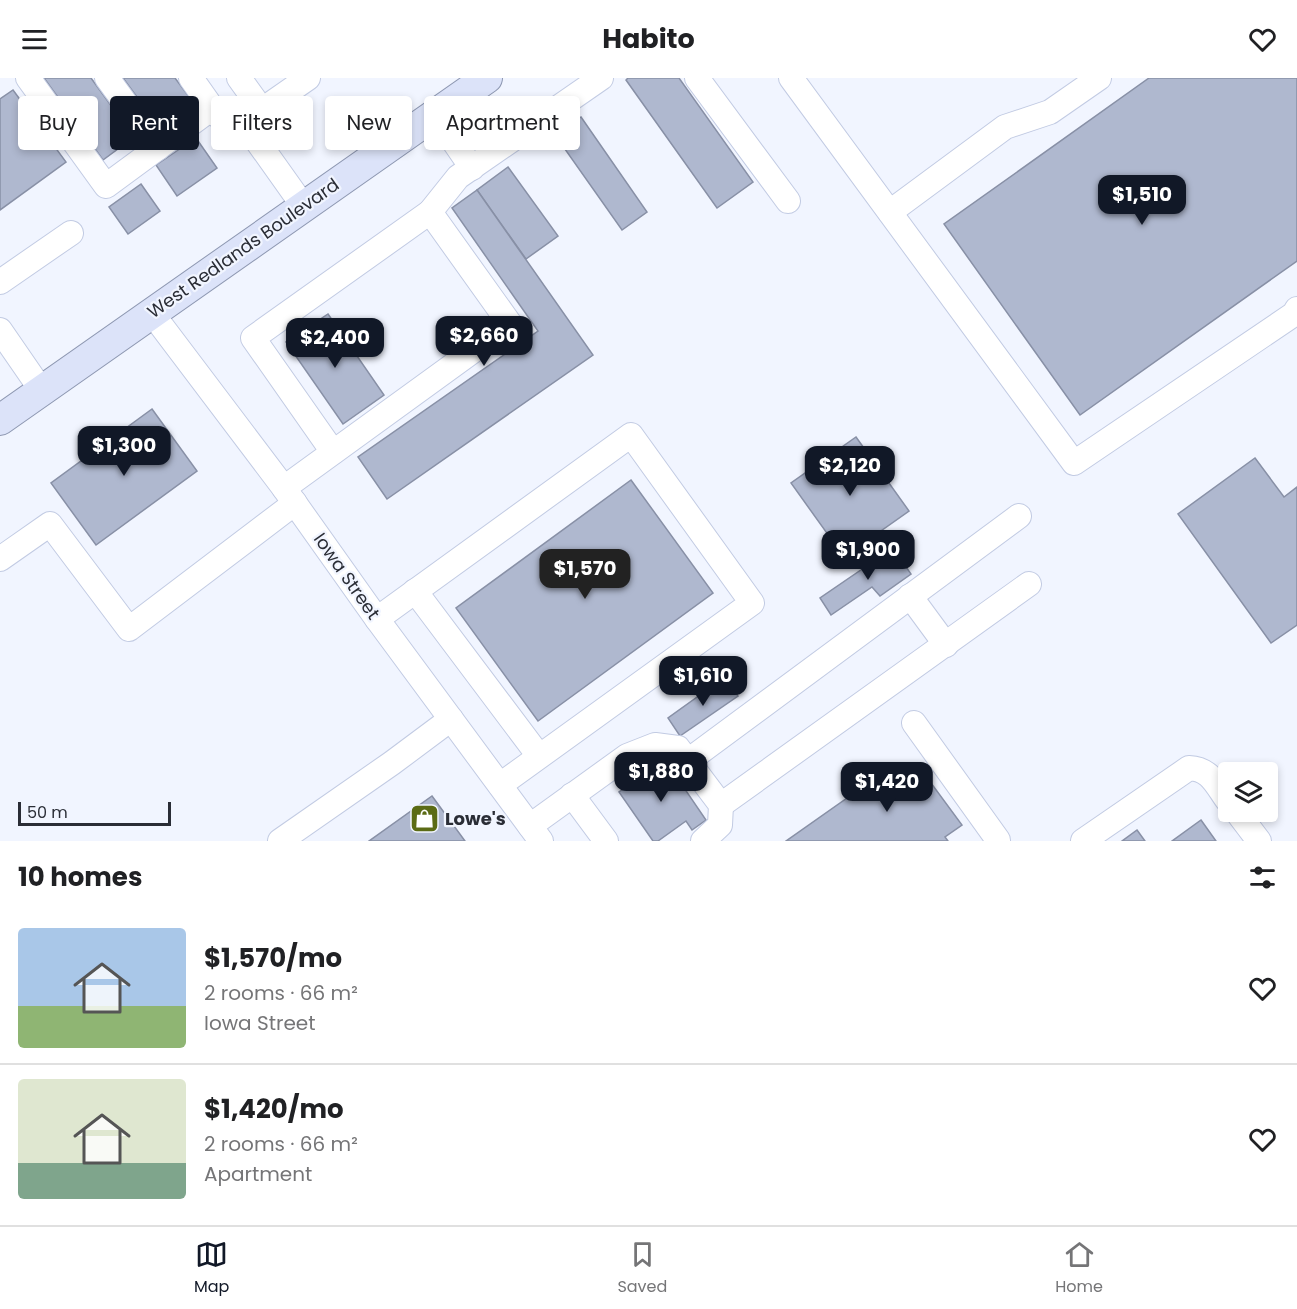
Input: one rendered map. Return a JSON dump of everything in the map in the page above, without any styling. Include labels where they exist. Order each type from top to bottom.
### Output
[{"type":"main road","name":"West Redlands Boulevard","points":[[461,96],[487,78]]},
{"type":"main road","name":"West Redlands Boulevard","points":[[0,420],[424,122]]},
{"type":"street","points":[[28,78],[106,186],[155,150]]},
{"type":"street","points":[[107,78],[120,96]]},
{"type":"street","points":[[191,78],[211,107]]},
{"type":"street","points":[[239,78],[246,96]]},
{"type":"street","points":[[283,96],[308,78]]},
{"type":"street","points":[[333,452],[253,338],[430,212],[458,177],[601,78]]},
{"type":"street","points":[[697,78],[788,201]]},
{"type":"street","points":[[791,78],[1074,463],[1294,314],[1297,309]]},
{"type":"street","points":[[890,212],[1005,127],[1050,112],[1099,78]]},
{"type":"street","points":[[272,150],[304,207]]},
{"type":"street","points":[[460,150],[472,168]]},
{"type":"street","points":[[0,559],[50,524],[129,629],[289,496],[333,452],[510,324],[430,212]]},
{"type":"street","points":[[0,282],[71,233]]},
{"type":"street","name":"Iowa Street","points":[[151,312],[289,496],[535,834]]},
{"type":"street","points":[[0,330],[42,391]]},
{"type":"street","points":[[377,619],[631,435],[752,603],[500,785]]},
{"type":"street","points":[[688,761],[1019,516]]},
{"type":"street","points":[[721,805],[1029,584]]},
{"type":"street","points":[[415,591],[539,756]]},
{"type":"street","points":[[910,596],[946,645]]},
{"type":"street","points":[[280,841],[451,719]]},
{"type":"street","points":[[914,723],[997,841]]},
{"type":"street","points":[[535,834],[572,795],[627,756],[655,746],[678,748],[721,805],[720,825],[703,841]]},
{"type":"street","points":[[1083,841],[1189,768],[1201,769],[1209,774],[1218,787]]},
{"type":"street","points":[[572,795],[606,841]]},
{"type":"street","points":[[1245,822],[1259,841]]},
{"type":"building","points":[[44,78],[91,78],[110,104],[110,150],[116,150],[103,160],[96,150],[98,150],[98,96],[57,96]]},
{"type":"building","points":[[123,78],[175,78],[188,96],[136,96]]},
{"type":"building","points":[[628,78],[679,78],[753,182],[717,208],[626,80]]},
{"type":"building","points":[[1149,78],[1297,78],[1297,261],[1080,415],[944,224]]},
{"type":"building","points":[[13,90],[18,97],[18,150],[57,150],[66,162],[0,210],[0,99]]},
{"type":"building","points":[[580,118],[647,212],[622,230],[566,150],[580,150]]},
{"type":"building","points":[[199,142],[217,168],[177,196],[156,165],[178,150],[199,150]]},
{"type":"building","points":[[508,167],[558,236],[526,259],[477,190]]},
{"type":"building","points":[[141,184],[160,211],[128,234],[109,207]]},
{"type":"building","points":[[477,190],[593,355],[387,499],[358,457],[538,331],[452,208]]},
{"type":"building","points":[[328,314],[384,395],[343,424],[286,342]]},
{"type":"building","points":[[152,409],[197,471],[96,545],[51,483]]},
{"type":"building","points":[[856,437],[909,511],[844,557],[791,483]]},
{"type":"building","points":[[1255,458],[1284,497],[1297,487],[1297,625],[1271,643],[1178,514]]},
{"type":"building","points":[[631,480],[713,593],[538,721],[456,608]]},
{"type":"building","points":[[893,548],[911,574],[880,596],[872,587],[831,615],[820,598]]},
{"type":"building","points":[[725,677],[738,696],[680,736],[668,718]]},
{"type":"building","points":[[665,760],[706,820],[692,830],[686,821],[658,841],[653,841],[619,792]]},
{"type":"building","points":[[894,765],[904,779],[920,768],[962,825],[945,837],[948,841],[786,841]]},
{"type":"building","name":"Lowe's","points":[[432,796],[465,841],[369,841]]},
{"type":"building","points":[[1201,820],[1216,841],[1172,841]]},
{"type":"building","points":[[1137,830],[1145,841],[1122,841]]},
{"type":"place","name":"Lowe's","points":[[424,818]]}]
